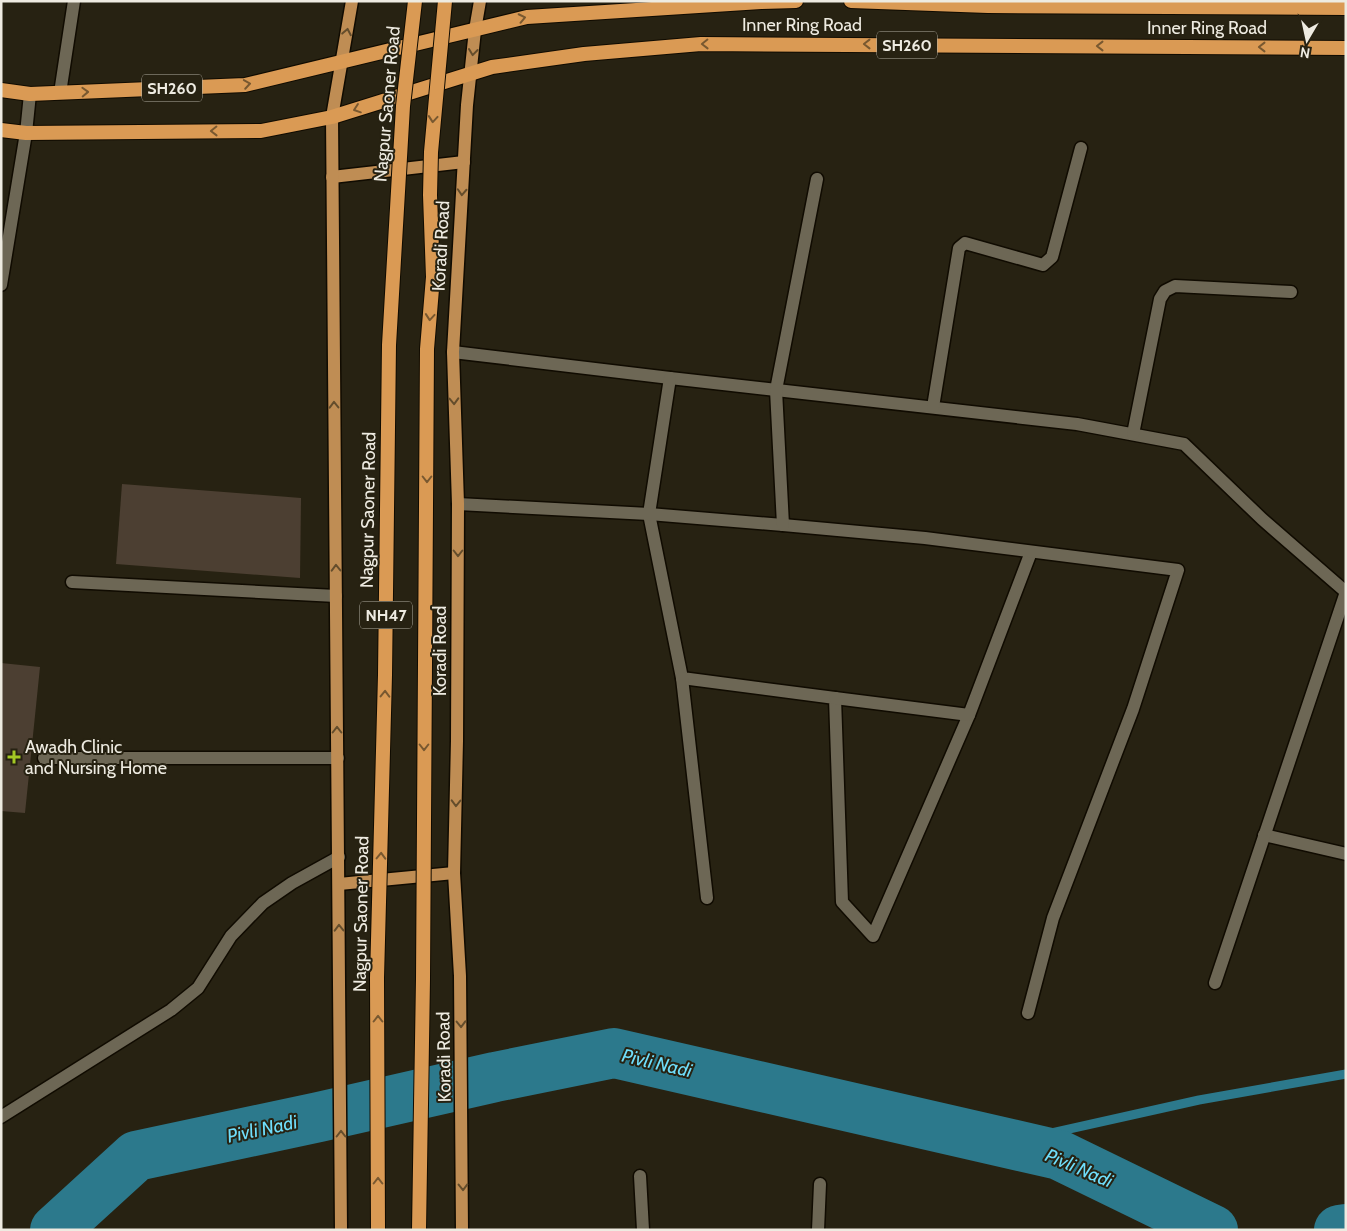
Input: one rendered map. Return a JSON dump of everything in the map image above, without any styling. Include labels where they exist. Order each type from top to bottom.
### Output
[{"type":"highway","name":"Nagpur Saoner Road","points":[[378,1230],[378,978],[385,675],[389,345],[403,106],[415,1]]},
{"type":"highway","name":"NH47","points":[[419,1230],[423,978],[427,349],[433,278],[430,194],[431,152],[445,1]]},
{"type":"highway","name":"Inner Ring Road","points":[[475,30],[527,16],[676,4],[796,1]]},
{"type":"highway","name":"Inner Ring Road","points":[[851,1],[988,6],[1346,8]]},
{"type":"highway","name":"SH260","points":[[1,90],[30,94],[245,85],[475,30]]},
{"type":"highway","name":"Inner Ring Road","points":[[470,74],[492,67],[584,54],[701,44],[1346,48]]},
{"type":"highway","name":"SH260","points":[[1,130],[26,133],[261,130],[332,117],[470,74]]},
{"type":"main road","points":[[341,1224],[332,117],[352,1]]},
{"type":"main road","points":[[475,30],[480,1]]},
{"type":"main road","name":"Koradi Road","points":[[463,1224],[460,976],[454,873],[458,741],[458,504],[453,352],[470,74],[475,30]]},
{"type":"main road","points":[[332,177],[464,162]]},
{"type":"main road","points":[[339,884],[454,873]]},
{"type":"street","points":[[60,93],[74,1]]},
{"type":"street","points":[[1,285],[26,133],[30,94]]},
{"type":"street","points":[[933,408],[959,248],[965,243],[1043,266],[1052,257],[1081,148]]},
{"type":"street","points":[[783,525],[776,390],[817,179]]},
{"type":"street","points":[[1133,434],[1160,299],[1165,291],[1175,286],[1291,292]]},
{"type":"street","points":[[453,352],[1077,424],[1184,444],[1262,519],[1346,592],[1214,983]]},
{"type":"street","points":[[670,378],[650,514],[682,678],[707,898]]},
{"type":"street","points":[[458,504],[650,514],[925,538],[1178,570],[1133,709],[1053,918],[1028,1013]]},
{"type":"street","points":[[835,698],[842,902],[873,936],[969,715],[1031,552]]},
{"type":"street","points":[[72,582],[336,596]]},
{"type":"street","points":[[682,678],[969,715]]},
{"type":"street","points":[[44,758],[338,758]]},
{"type":"street","points":[[1264,835],[1346,854]]},
{"type":"street","points":[[1,1117],[172,1010],[198,988],[231,936],[263,903],[292,883],[339,857]]},
{"type":"street","points":[[640,1176],[643,1230]]},
{"type":"street","points":[[818,1230],[820,1184]]},
{"type":"building","points":[[122,484],[301,498],[300,578],[116,564]]},
{"type":"building","points":[[1,663],[40,667],[25,813],[1,811]]},
{"type":"waterway","name":"Pivli Nadi","points":[[55,1230],[136,1156],[495,1077],[614,1053],[1059,1155],[1213,1230]]},
{"type":"waterway","points":[[1007,1143],[1199,1100],[1346,1074]]},
{"type":"waterway","name":"Pivli Nadi","points":[[1339,1230],[1346,1229]]},
{"type":"place","name":"Awadh Clinic and Nursing Home","points":[[14,757]]}]
